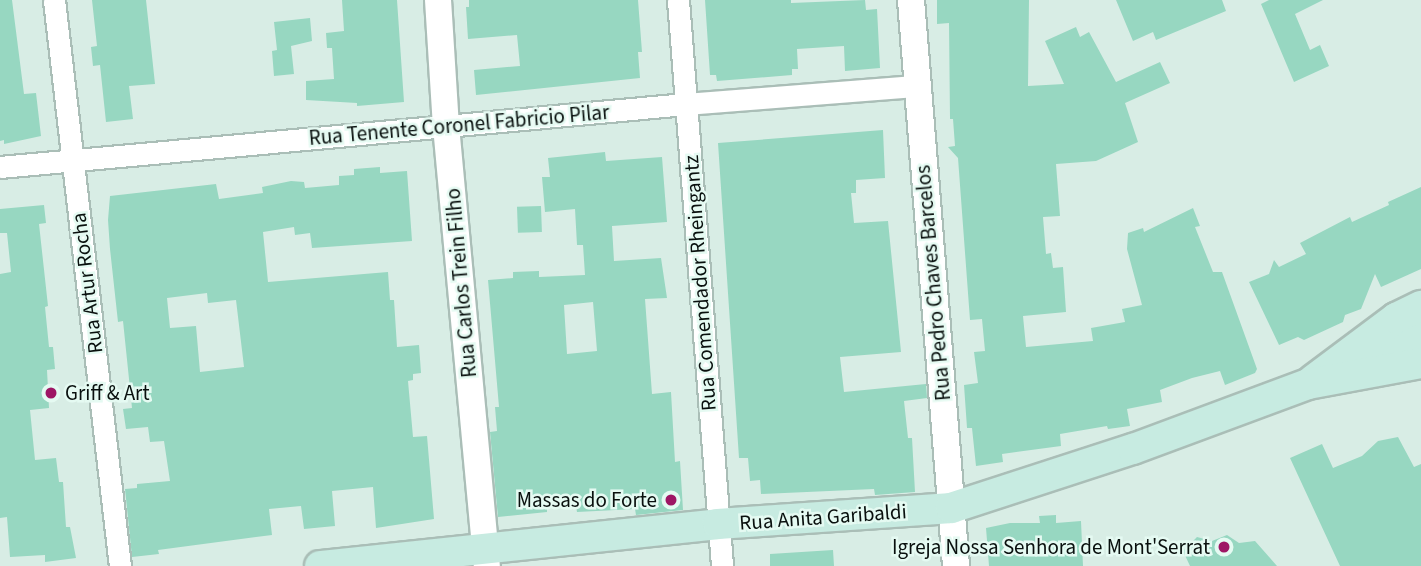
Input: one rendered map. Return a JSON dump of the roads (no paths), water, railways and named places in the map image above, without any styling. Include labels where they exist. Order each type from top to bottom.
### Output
[{"type":"main road","name":"Rua Anita Garibaldi","points":[[1307,384],[1396,317],[1421,306]]},
{"type":"main road","points":[[1307,384],[1421,334]]},
{"type":"main road","name":"Rua Anita Garibaldi","points":[[320,566],[486,557],[718,524],[951,508],[1133,449],[1307,384],[1421,363]]},
{"type":"street","name":"Rua Artur Rocha","points":[[54,0],[120,566]]},
{"type":"street","name":"Rua Carlos Trein Filho","points":[[438,0],[446,126],[486,557]]},
{"type":"street","name":"Rua Comendador Rheingantz","points":[[678,0],[722,566]]},
{"type":"street","name":"Rua Pedro Chaves Barcelos","points":[[911,0],[956,566]]},
{"type":"street","name":"Rua Tenente Coronel Fabricio Pilar","points":[[0,167],[686,104],[917,86]]},
{"type":"place","name":"Griff & Art","points":[[51,393]]},
{"type":"place","name":"Massas do Forte","points":[[671,500]]},
{"type":"place","name":"Igreja Nossa Senhora de Mont'Serrat","points":[[1224,547]]}]
